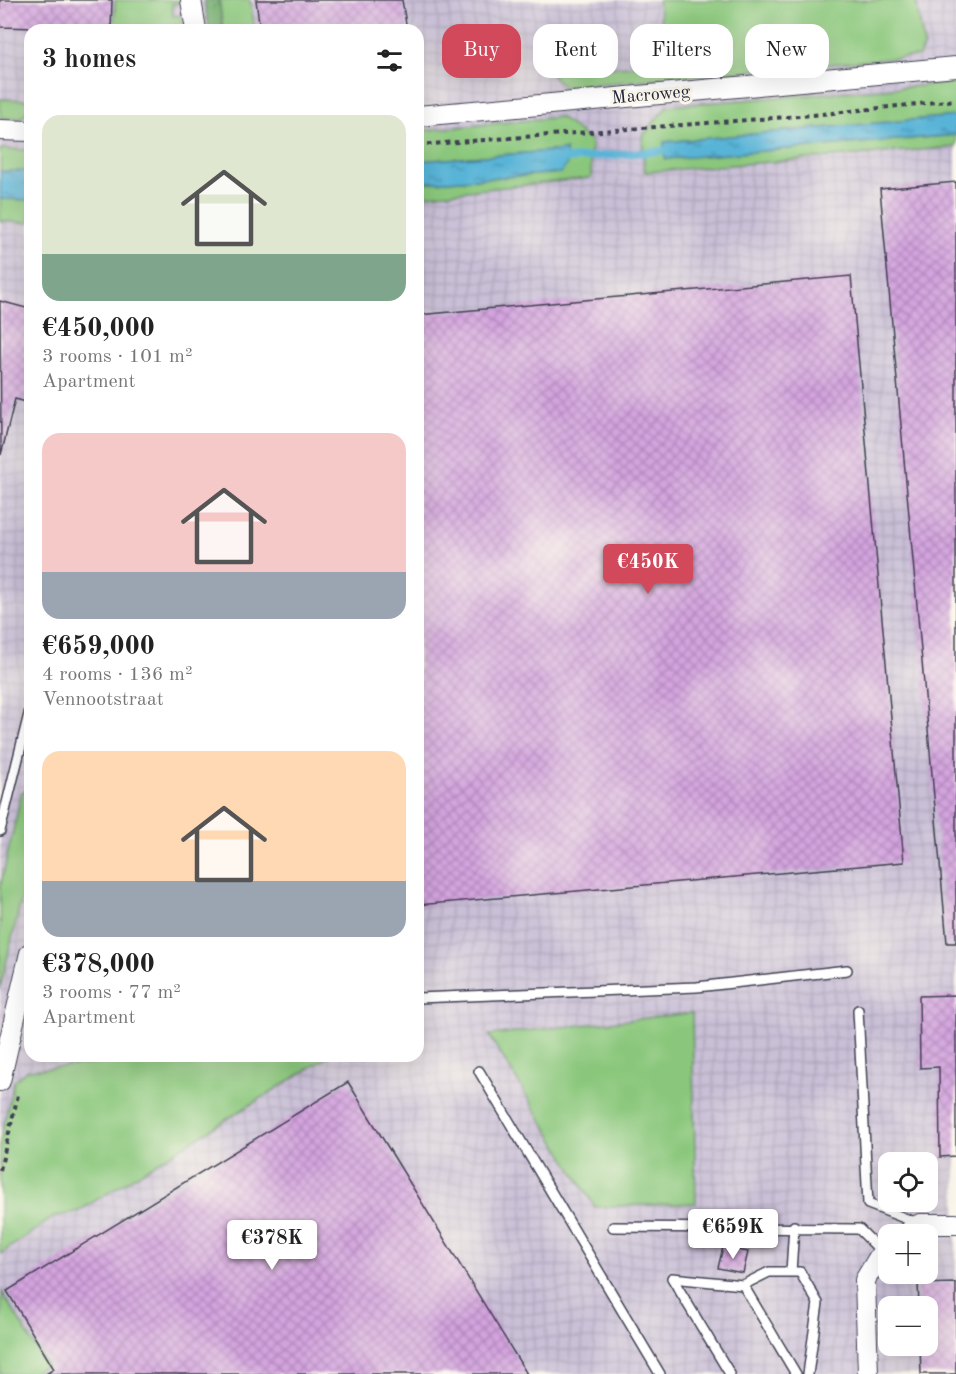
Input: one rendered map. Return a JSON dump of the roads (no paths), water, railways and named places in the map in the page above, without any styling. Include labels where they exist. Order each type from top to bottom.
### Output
[{"type":"street","points":[[191,0],[195,24]]},
{"type":"street","name":"Macroweg","points":[[424,115],[956,67]]},
{"type":"street","points":[[0,130],[24,131]]},
{"type":"street","points":[[0,1081],[24,979]]},
{"type":"street","points":[[938,1226],[956,1224]]},
{"type":"street","points":[[868,1374],[865,1280],[878,1260]]},
{"type":"lane","points":[[0,831],[24,734]]},
{"type":"lane","points":[[424,998],[697,987],[847,970]]},
{"type":"lane","points":[[858,1010],[868,1204],[904,1224]]},
{"type":"lane","points":[[479,1071],[660,1374]]},
{"type":"lane","points":[[613,1227],[794,1226],[859,1229],[878,1244]]},
{"type":"lane","points":[[791,1272],[794,1226]]},
{"type":"lane","points":[[730,1374],[672,1278],[743,1285],[769,1272],[800,1272],[818,1303],[808,1374]]},
{"type":"lane","points":[[743,1285],[796,1374]]},
{"type":"water","points":[[956,116],[956,135],[665,159],[664,142]]},
{"type":"water","points":[[566,150],[567,165],[560,173],[424,183],[424,161]]},
{"type":"water","points":[[0,171],[24,171],[24,200],[0,199]]},
{"type":"waterway","points":[[566,159],[672,150]]}]
